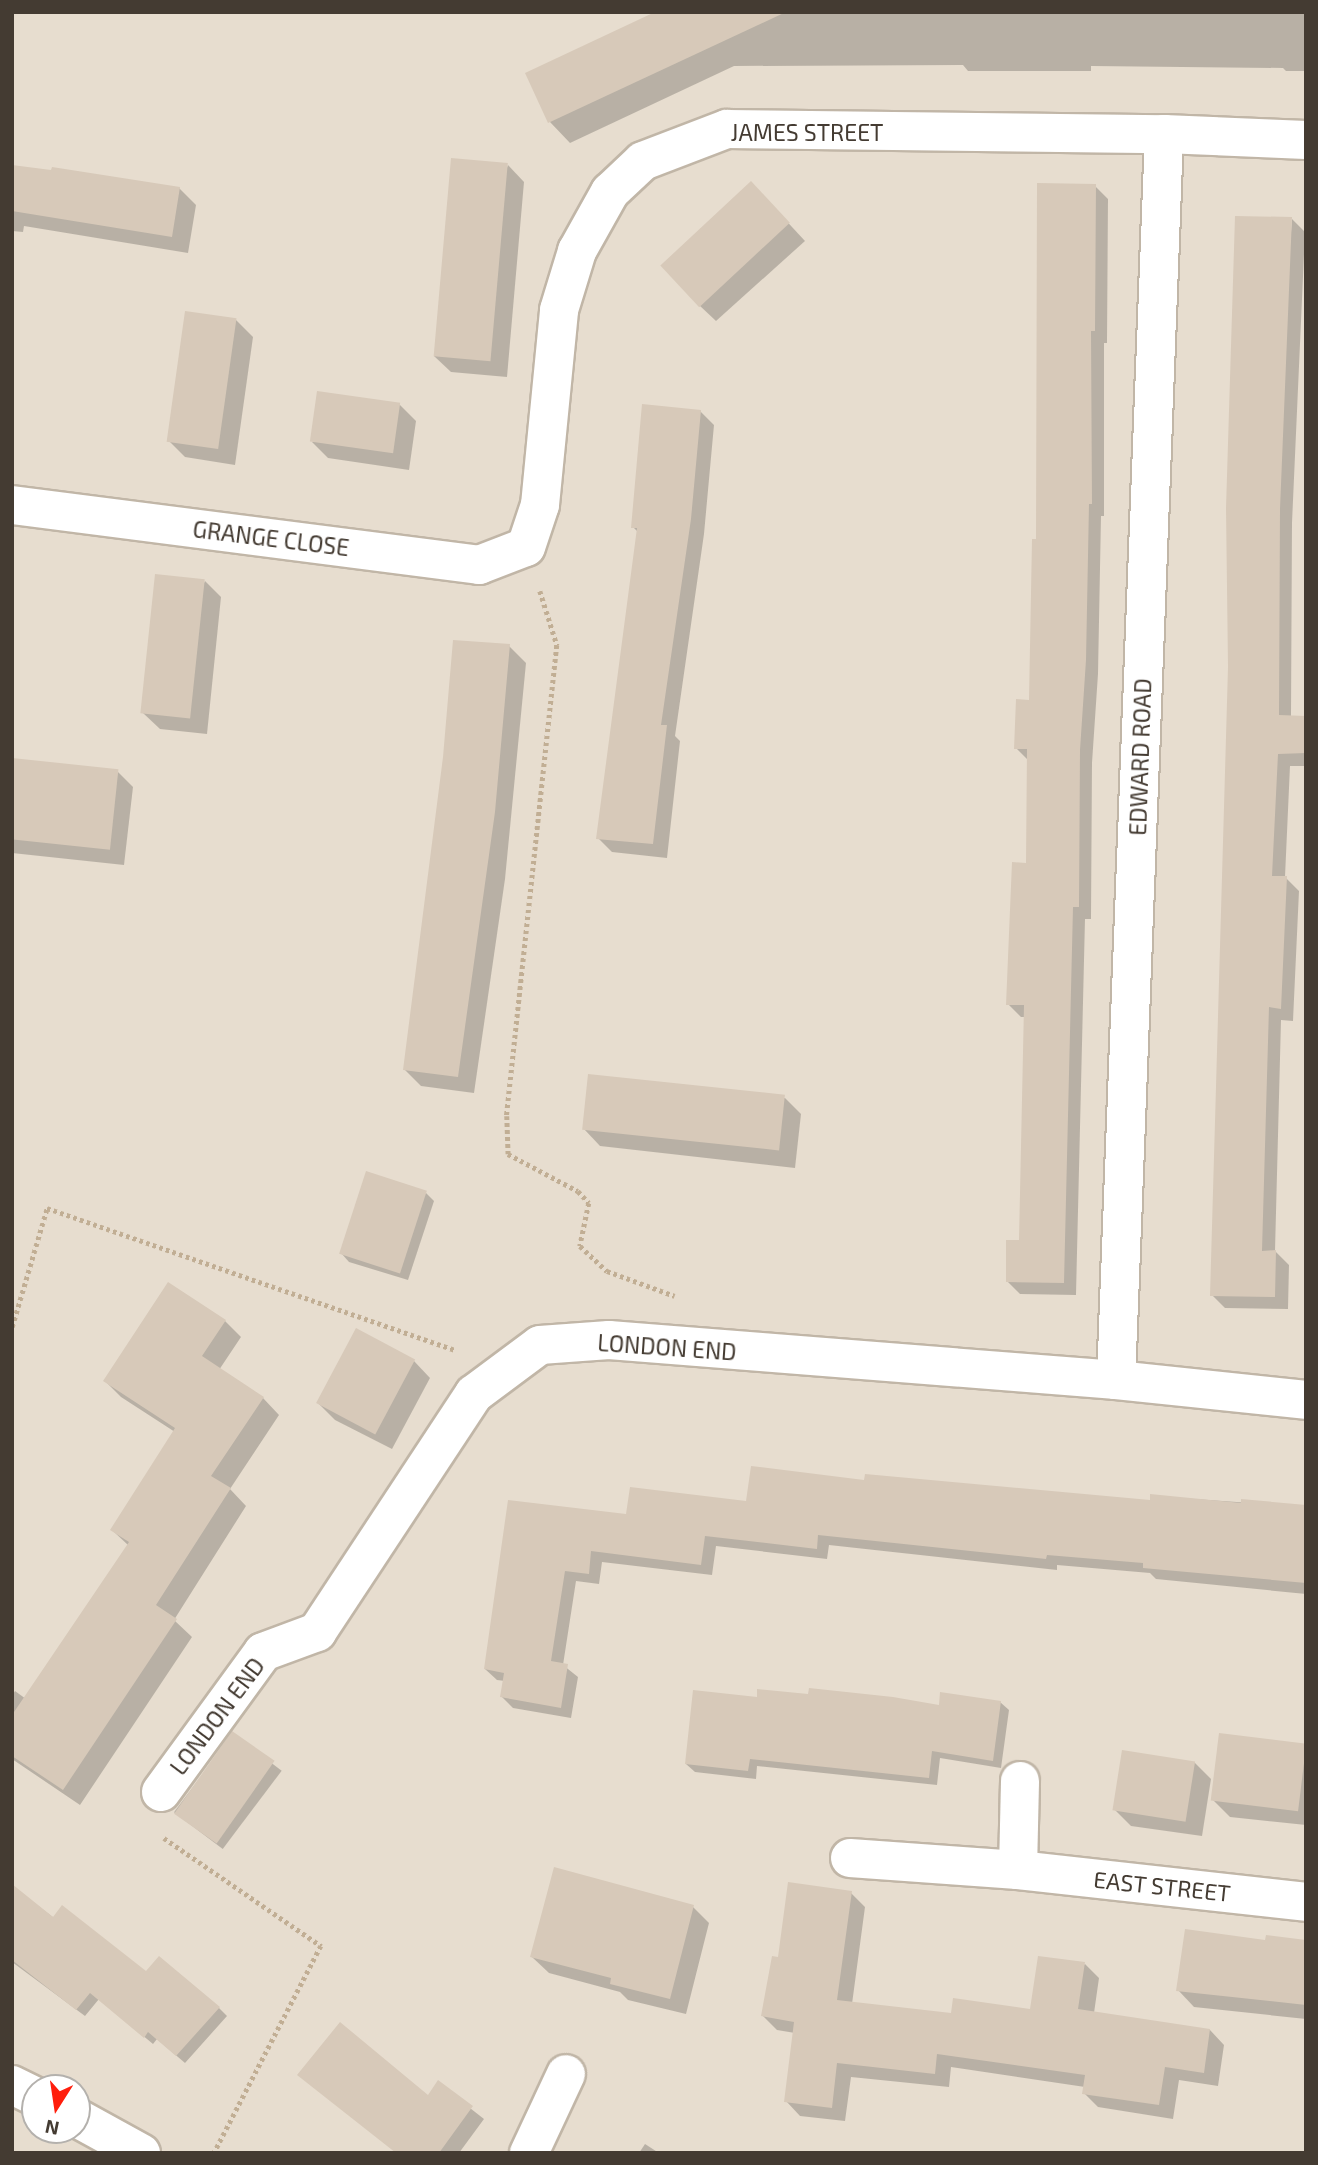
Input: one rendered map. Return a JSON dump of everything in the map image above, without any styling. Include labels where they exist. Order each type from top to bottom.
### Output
[{"type":"street","name":"JAMES STREET","points":[[526,547],[540,505],[559,310],[577,251],[610,192],[643,161],[727,129],[1164,134],[1306,140]]},
{"type":"street","name":"EDWARD ROAD","points":[[1115,1380],[1164,134]]},
{"type":"street","name":"GRANGE CLOSE","points":[[12,505],[479,565],[526,547]]},
{"type":"street","name":"LONDON END","points":[[160,1792],[263,1652],[317,1632],[474,1394],[540,1345],[609,1340],[1115,1380],[1306,1400]]},
{"type":"street","points":[[1017,1870],[1020,1781]]},
{"type":"street","name":"EAST STREET","points":[[850,1858],[1017,1870],[1306,1902]]},
{"type":"street","points":[[529,2153],[566,2074]]},
{"type":"street","points":[[91,2126],[141,2153]]},
{"type":"path","points":[[526,547],[557,645],[507,1116],[508,1153],[578,1191],[589,1203],[580,1246],[607,1270],[674,1295],[701,1314],[706,1349]]},
{"type":"path","points":[[12,1327],[47,1208],[508,1369]]},
{"type":"path","points":[[160,1792],[147,1827],[321,1946],[214,2153]]},
{"type":"shaded area","points":[[12,12],[1306,12],[1306,2153],[12,2153]]},
{"type":"building","points":[[655,12],[786,12],[548,123],[525,73]]},
{"type":"building","points":[[451,158],[508,163],[490,361],[434,356]]},
{"type":"building","points":[[12,165],[51,170],[52,167],[180,187],[172,237],[12,211]]},
{"type":"building","points":[[751,181],[790,223],[699,307],[660,266]]},
{"type":"building","points":[[1037,183],[1096,184],[1095,331],[1091,331],[1092,504],[1089,504],[1086,660],[1080,750],[1079,907],[1073,907],[1064,1283],[1006,1282],[1006,1240],[1019,1240],[1024,1005],[1006,1005],[1012,862],[1026,863],[1027,749],[1014,749],[1016,699],[1029,700],[1032,539],[1036,539]]},
{"type":"building","points":[[1235,216],[1292,217],[1280,509],[1279,715],[1306,716],[1306,753],[1278,754],[1272,876],[1287,876],[1281,1009],[1269,1007],[1262,1251],[1276,1250],[1275,1297],[1210,1296],[1228,667],[1226,508]]},
{"type":"building","points":[[185,311],[236,318],[218,449],[167,442]]},
{"type":"building","points":[[317,391],[400,403],[393,453],[310,442]]},
{"type":"building","points":[[642,404],[701,410],[691,519],[661,725],[667,725],[653,844],[596,839],[637,528],[631,528]]},
{"type":"building","points":[[155,574],[205,579],[190,718],[140,713]]},
{"type":"building","points":[[453,640],[510,644],[495,812],[458,1077],[403,1070],[443,757]]},
{"type":"building","points":[[12,758],[118,769],[110,850],[12,839]]},
{"type":"building","points":[[588,1074],[785,1095],[779,1150],[582,1130]]},
{"type":"building","points":[[366,1171],[427,1191],[400,1274],[339,1254]]},
{"type":"building","points":[[168,1282],[226,1320],[202,1356],[264,1397],[211,1476],[231,1488],[156,1605],[177,1619],[63,1790],[12,1756],[12,1715],[129,1542],[110,1530],[175,1428],[103,1381]]},
{"type":"building","points":[[356,1328],[415,1359],[375,1435],[316,1403]]},
{"type":"building","points":[[751,1466],[864,1480],[865,1474],[1150,1500],[1150,1494],[1241,1503],[1241,1499],[1306,1505],[1306,1583],[1143,1568],[1143,1563],[1047,1555],[1046,1559],[818,1535],[817,1549],[705,1536],[701,1565],[591,1551],[589,1574],[565,1571],[551,1661],[568,1664],[561,1708],[500,1697],[504,1673],[484,1669],[508,1500],[626,1514],[630,1487],[746,1501]]},
{"type":"building","points":[[809,1688],[939,1705],[940,1692],[1001,1701],[993,1761],[932,1751],[929,1778],[750,1759],[748,1771],[685,1764],[693,1690],[757,1697],[757,1689],[808,1694]]},
{"type":"building","points":[[232,1731],[275,1761],[217,1844],[174,1814]]},
{"type":"building","points":[[1219,1733],[1306,1744],[1298,1811],[1211,1800]]},
{"type":"building","points":[[1122,1750],[1195,1762],[1186,1822],[1112,1810]]},
{"type":"building","points":[[554,1867],[694,1905],[670,1999],[610,1984],[611,1978],[530,1957]]},
{"type":"building","points":[[788,1882],[852,1891],[837,2000],[951,2013],[953,1998],[1030,2009],[1038,1956],[1085,1962],[1078,2009],[1210,2029],[1204,2073],[1165,2067],[1159,2105],[1082,2094],[1085,2075],[937,2054],[935,2074],[837,2063],[832,2108],[784,2102],[794,2022],[761,2016],[772,1956],[778,1957]]},
{"type":"building","points":[[12,1884],[53,1917],[62,1905],[146,1971],[159,1956],[220,2007],[176,2056],[148,2032],[144,2038],[90,1993],[76,2010],[12,1960]]},
{"type":"building","points":[[1185,1929],[1265,1940],[1266,1935],[1306,1940],[1306,2005],[1176,1991]]},
{"type":"building","points":[[340,2022],[428,2095],[438,2080],[473,2106],[439,2153],[396,2153],[297,2075]]}]
